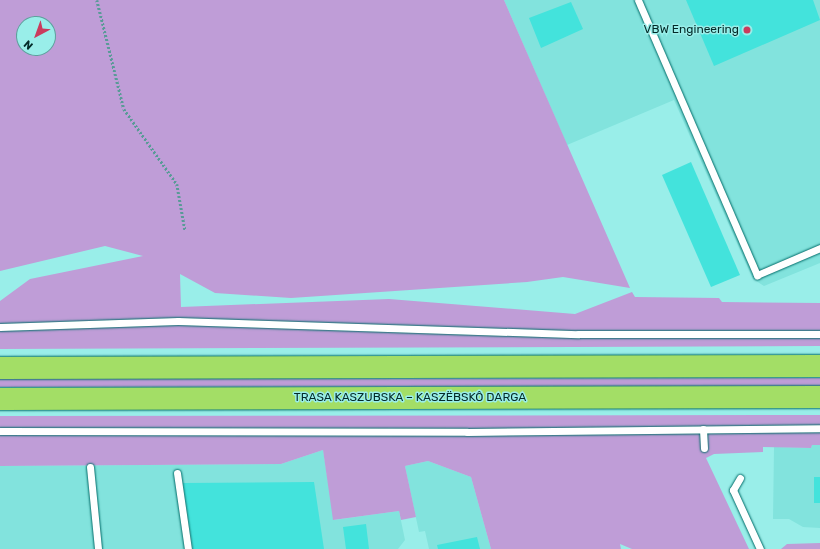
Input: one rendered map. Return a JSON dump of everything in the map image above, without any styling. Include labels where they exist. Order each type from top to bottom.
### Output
[{"type":"highway","points":[[0,368],[820,366]]},
{"type":"highway","name":"TRASA KASZUBSKA – KASZËBSKÔ DARGA","points":[[0,399],[820,397]]},
{"type":"lane","points":[[638,0],[757,275],[820,248]]},
{"type":"lane","points":[[0,327],[178,321],[578,334],[820,334]]},
{"type":"lane","points":[[0,431],[820,428]]},
{"type":"lane","points":[[703,429],[704,448]]},
{"type":"lane","points":[[90,467],[98,549]]},
{"type":"lane","points":[[177,473],[188,549]]},
{"type":"lane","points":[[740,478],[733,490],[760,549]]},
{"type":"path","points":[[97,0],[124,109],[177,184],[186,230]]},
{"type":"shaded area","points":[[0,0],[504,0],[630,288],[563,277],[527,282],[291,298],[215,293],[180,274],[181,307],[389,299],[575,314],[632,292],[635,297],[719,298],[722,302],[820,303],[820,346],[0,349],[0,301],[30,279],[143,256],[105,246],[0,271]]},
{"type":"shaded area","points":[[504,0],[820,0],[820,263],[764,286],[753,279],[674,100],[567,145]]},
{"type":"shaded area","points":[[820,378],[820,386],[0,387],[0,379]]},
{"type":"shaded area","points":[[820,415],[820,445],[812,445],[811,448],[763,447],[763,452],[714,454],[706,458],[749,549],[632,549],[620,544],[621,549],[491,549],[471,477],[428,461],[405,466],[416,517],[401,520],[399,511],[333,520],[323,450],[281,464],[0,466],[0,416]]},
{"type":"shaded area","points":[[812,445],[820,445],[820,528],[803,527],[789,519],[773,519],[774,447],[811,448]]},
{"type":"shaded area","points":[[323,450],[334,520],[399,511],[405,540],[398,549],[0,549],[0,466],[281,464]]},
{"type":"shaded area","points":[[428,461],[471,477],[491,549],[429,549],[425,531],[419,532],[405,466]]},
{"type":"shaded area","points":[[820,543],[820,549],[781,549],[787,544]]},
{"type":"building","name":"VBW Engineering","points":[[686,0],[813,0],[820,20],[714,66]]},
{"type":"building","points":[[571,2],[583,29],[541,48],[529,18]]},
{"type":"building","points":[[691,162],[740,275],[711,287],[662,175]]},
{"type":"building","points":[[814,477],[820,477],[820,503],[814,503]]},
{"type":"building","points":[[314,482],[324,549],[193,549],[183,483]]},
{"type":"building","points":[[366,524],[369,549],[346,549],[343,527]]},
{"type":"building","points":[[477,537],[480,549],[438,549],[437,545]]},
{"type":"place","name":"VBW Engineering","points":[[747,30]]}]
